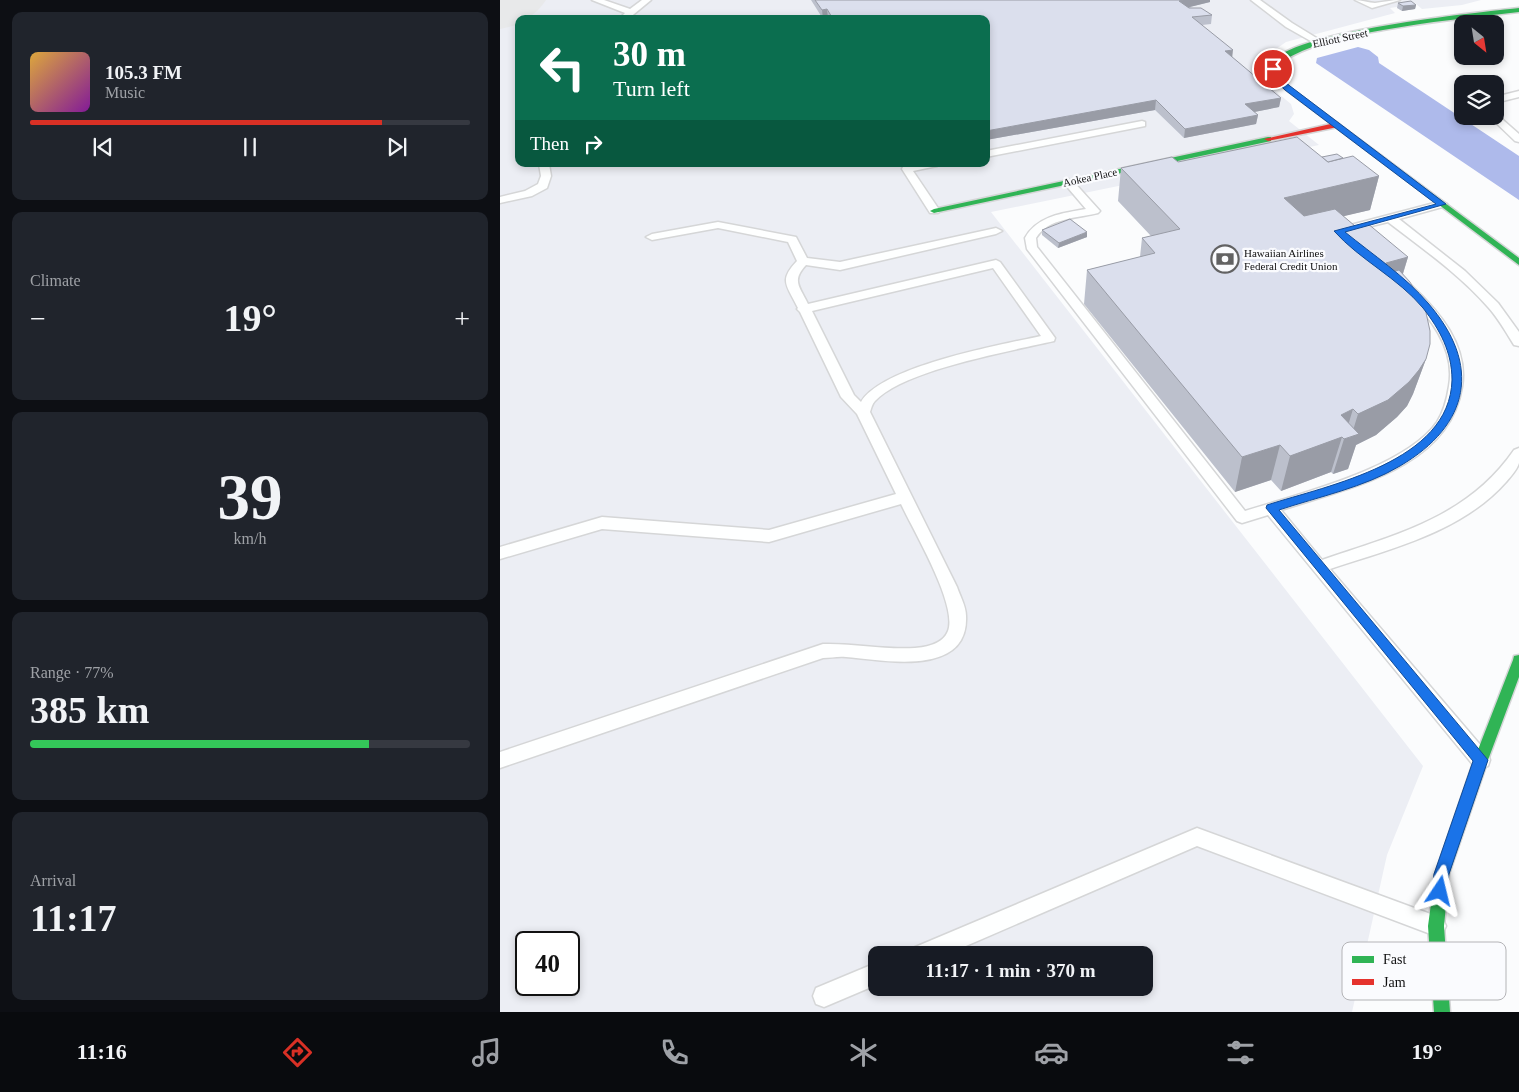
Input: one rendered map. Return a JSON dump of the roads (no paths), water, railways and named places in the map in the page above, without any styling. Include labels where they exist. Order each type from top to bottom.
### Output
[{"type":"street","name":"Elliott Street","points":[[1519,10],[1428,20],[1319,42],[1290,52],[1276,62],[1273,69],[1275,76],[1280,82],[1519,262]]},
{"type":"street","name":"Aokea Place","points":[[934,211],[1335,125]]},
{"type":"street","points":[[1437,942],[1436,926],[1442,874],[1481,760],[1519,660]]},
{"type":"lane","points":[[596,0],[632,12]]},
{"type":"lane","points":[[628,15],[648,0]]},
{"type":"lane","points":[[1254,0],[1289,25],[1319,42]]},
{"type":"lane","points":[[1359,0],[1372,6],[1396,0]]},
{"type":"lane","points":[[1504,98],[1519,94]]},
{"type":"lane","points":[[990,153],[1142,124]]},
{"type":"lane","points":[[1504,125],[1519,139]]},
{"type":"lane","points":[[500,200],[528,194],[543,186],[546,176],[544,167]]},
{"type":"lane","points":[[917,167],[907,169],[934,211]]},
{"type":"lane","points":[[1068,182],[1094,211],[1038,226],[1031,233],[1029,240],[1031,247],[1242,517],[1366,477],[1396,464],[1421,447],[1446,419],[1453,406],[1456,389],[1457,370],[1454,353],[1447,336],[1436,319],[1425,305],[1397,280]]},
{"type":"lane","points":[[1353,243],[1339,231],[1442,204]]},
{"type":"lane","points":[[1390,218],[1481,292],[1499,311],[1519,342]]},
{"type":"lane","points":[[652,237],[718,225],[792,240],[803,261]]},
{"type":"lane","points":[[803,261],[840,266],[996,231]]},
{"type":"lane","points":[[500,760],[823,651],[844,649],[911,655],[928,654],[940,650],[950,641],[957,630],[958,616],[949,587],[863,412],[848,397],[803,309],[791,276],[792,272],[803,261]]},
{"type":"lane","points":[[803,309],[996,264],[1049,338],[936,367],[899,381],[878,392],[868,400],[863,412]]},
{"type":"lane","points":[[1319,567],[1429,528],[1456,513],[1485,494],[1507,471],[1519,453]]},
{"type":"lane","points":[[500,553],[602,523],[769,536],[905,497]]},
{"type":"lane","points":[[1271,508],[1481,760]]},
{"type":"lane","points":[[941,946],[1197,837],[1436,926]]},
{"type":"lane","points":[[824,996],[868,977]]},
{"type":"water","points":[[1358,47],[1369,50],[1378,57],[1379,63],[1454,113],[1454,125],[1472,125],[1519,156],[1519,200],[1316,63],[1317,58]]},
{"type":"place","name":"Hawaiian Airlines Federal Credit Union","points":[[1225,259]]}]
